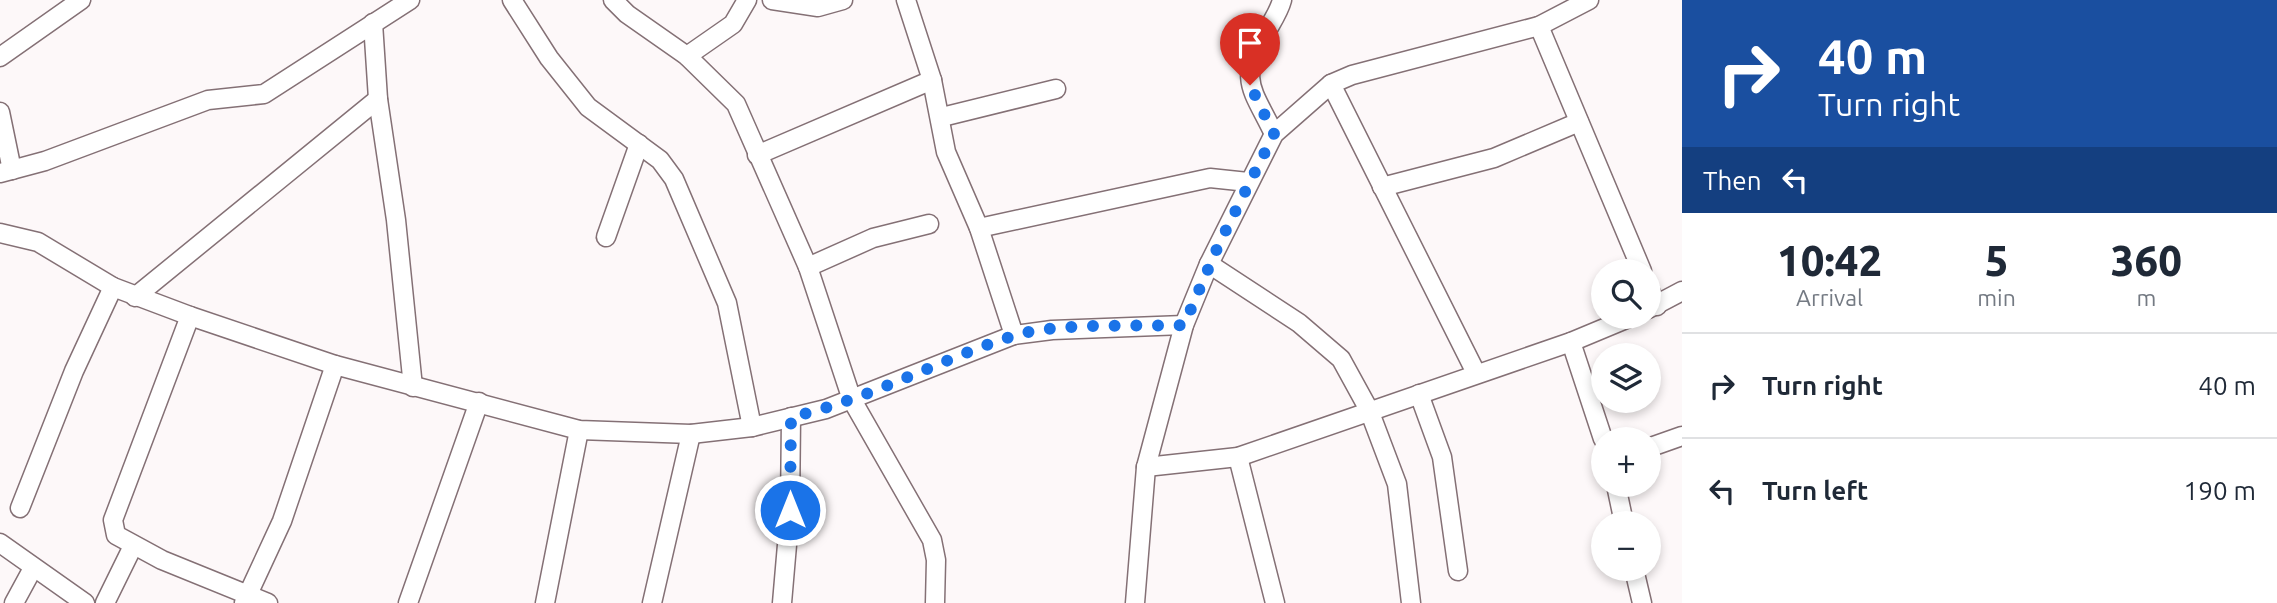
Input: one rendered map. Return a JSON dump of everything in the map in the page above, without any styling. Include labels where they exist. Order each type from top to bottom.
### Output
[{"type":"street","points":[[0,57],[81,0]]},
{"type":"street","points":[[0,112],[6,171],[45,161],[208,100],[264,94],[410,0]]},
{"type":"street","points":[[512,0],[549,58],[588,107],[660,160],[674,179],[727,303],[752,427]]},
{"type":"street","points":[[613,0],[627,14],[687,56],[736,104],[808,267],[852,400],[932,540],[936,560],[935,603]]},
{"type":"street","points":[[687,56],[733,24],[747,0]]},
{"type":"street","points":[[772,0],[818,7],[843,0]]},
{"type":"street","points":[[906,0],[942,117],[946,152],[979,228],[1014,335]]},
{"type":"street","points":[[1274,134],[1250,85],[1248,72],[1250,60],[1282,0]]},
{"type":"street","points":[[1135,603],[1146,467],[1184,325],[1209,264],[1274,134],[1331,84],[1352,75],[1539,26],[1589,0]]},
{"type":"street","points":[[373,23],[378,99],[396,220],[413,387]]},
{"type":"street","points":[[1539,26],[1637,259]]},
{"type":"street","points":[[757,155],[932,80]]},
{"type":"street","points":[[1331,84],[1476,373]]},
{"type":"street","points":[[942,117],[1056,89]]},
{"type":"street","points":[[135,297],[378,99]]},
{"type":"street","points":[[1382,187],[1494,158],[1578,122]]},
{"type":"street","points":[[606,237],[639,144]]},
{"type":"street","points":[[979,228],[1210,178],[1248,182]]},
{"type":"street","points":[[808,267],[873,238],[929,224]]},
{"type":"street","points":[[0,233],[38,242],[113,287],[190,316],[335,365],[413,387],[479,401],[579,430],[691,434],[752,427],[852,400],[1014,335],[1052,330],[1184,325]]},
{"type":"street","points":[[1209,264],[1299,323],[1341,359],[1369,410],[1397,484],[1411,603]]},
{"type":"street","points":[[20,508],[74,371],[113,287]]},
{"type":"street","points":[[1661,304],[1682,292]]},
{"type":"street","points":[[190,316],[113,520],[116,535],[132,546],[246,599],[268,603]]},
{"type":"street","points":[[1146,467],[1238,457],[1602,329]]},
{"type":"street","points":[[1571,342],[1599,427]]},
{"type":"street","points":[[246,599],[282,521],[335,365]]},
{"type":"street","points":[[1419,394],[1442,457],[1458,571]]},
{"type":"street","points":[[408,603],[479,401]]},
{"type":"street","points":[[782,603],[790,510],[791,417]]},
{"type":"street","points":[[545,603],[579,430]]},
{"type":"street","points":[[652,603],[691,434]]},
{"type":"street","points":[[1661,443],[1682,436]]},
{"type":"street","points":[[1238,457],[1275,603]]},
{"type":"street","points":[[0,543],[85,603]]},
{"type":"street","points":[[105,603],[132,546]]},
{"type":"street","points":[[14,603],[33,568]]},
{"type":"street","points":[[1636,581],[1642,603]]},
{"type":"route","points":[[790,510],[791,417],[826,409],[1014,335],[1052,330],[1184,325],[1209,264],[1274,134],[1250,85]]}]
